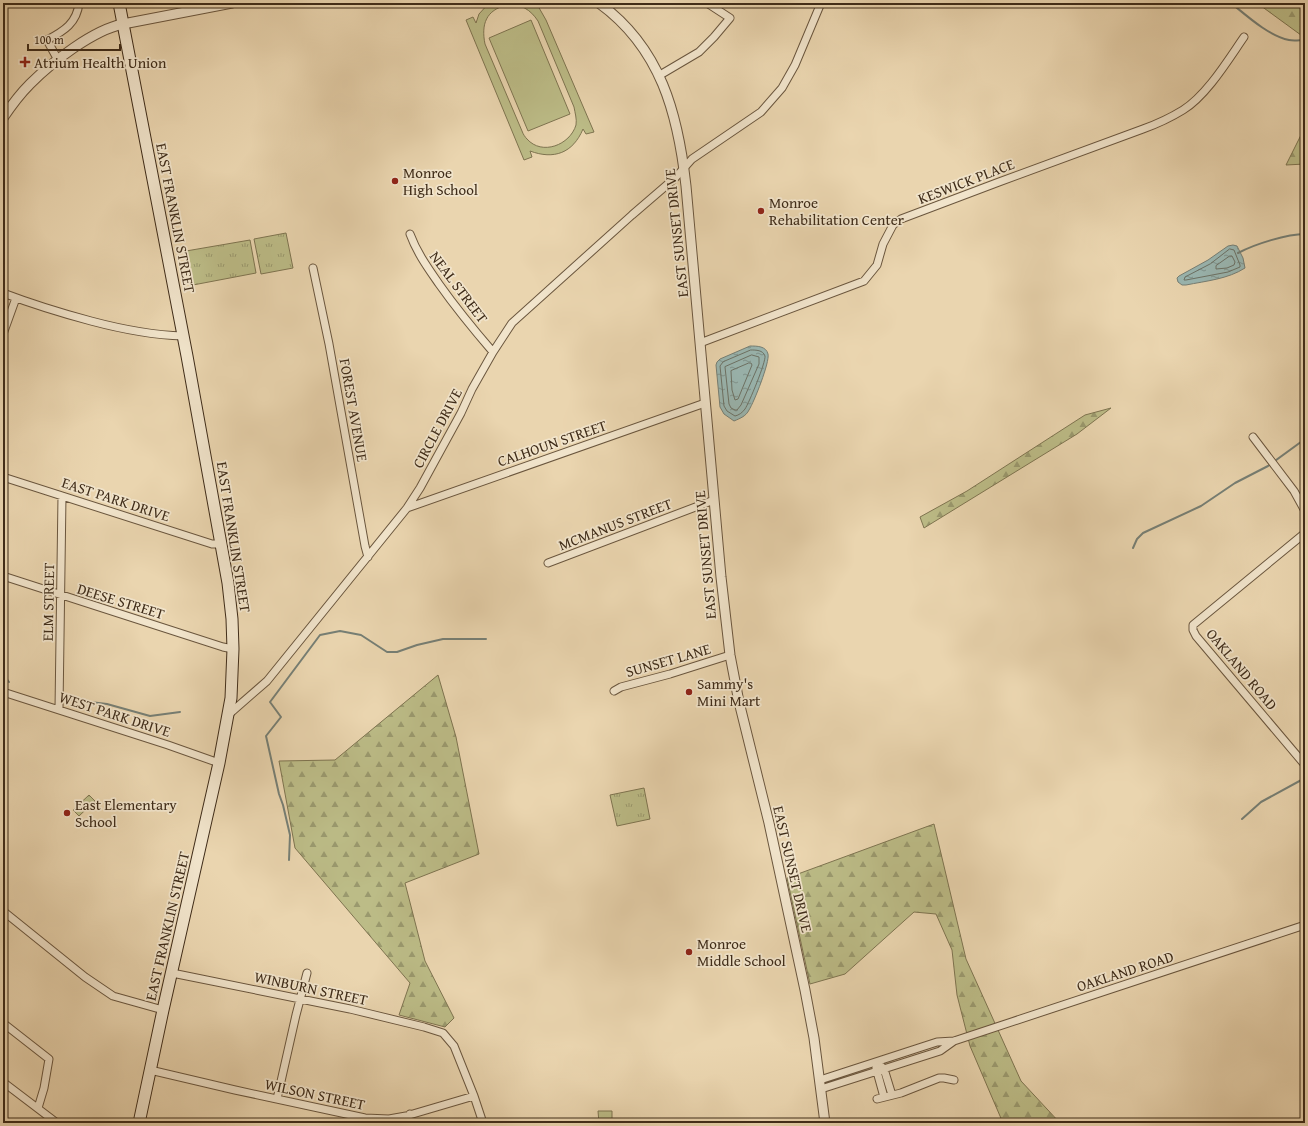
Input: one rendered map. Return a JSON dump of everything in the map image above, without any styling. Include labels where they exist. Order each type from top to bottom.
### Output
[{"type":"main road","name":"EAST FRANKLIN STREET","points":[[119,3],[228,583],[232,619],[233,649],[232,692],[219,763],[163,1010],[140,1123]]},
{"type":"street","points":[[58,60],[48,40],[71,25],[78,12],[79,3]]},
{"type":"street","points":[[3,118],[30,84],[79,43],[123,24],[232,3]]},
{"type":"street","name":"EAST SUNSET DRIVE","points":[[598,3],[619,19],[644,49],[660,75],[673,111],[684,169],[714,500],[730,655],[739,702],[769,823],[803,983],[814,1038],[825,1123]]},
{"type":"street","points":[[660,75],[699,52],[730,18],[707,3]]},
{"type":"street","name":"CIRCLE DRIVE","points":[[228,715],[268,681],[407,508],[420,488],[493,352],[512,323],[632,214],[675,178],[692,159],[761,112],[782,88],[795,65],[821,3]]},
{"type":"street","name":"KESWICK PLACE","points":[[700,343],[864,281],[877,265],[883,244],[893,225],[901,220],[998,182],[1143,129],[1183,110],[1199,96],[1221,70],[1244,37]]},
{"type":"street","name":"NEAL STREET","points":[[410,234],[415,248],[458,311],[493,352]]},
{"type":"street","name":"FOREST AVENUE","points":[[313,268],[329,344],[368,557]]},
{"type":"street","points":[[3,293],[46,309],[128,330],[171,336],[182,336]]},
{"type":"street","points":[[3,334],[16,298]]},
{"type":"street","name":"CALHOUN STREET","points":[[407,508],[705,403]]},
{"type":"street","points":[[1253,436],[1294,491],[1305,511]]},
{"type":"street","name":"EAST PARK DRIVE","points":[[3,477],[212,544],[221,544]]},
{"type":"street","name":"ELM STREET","points":[[59,710],[62,596],[62,496]]},
{"type":"street","name":"MCMANUS STREET","points":[[548,563],[714,500]]},
{"type":"street","name":"OAKLAND ROAD","points":[[1305,533],[1193,625],[1193,630],[1196,636],[1305,765]]},
{"type":"street","name":"DEESE STREET","points":[[3,576],[62,596],[233,649]]},
{"type":"street","name":"SUNSET LANE","points":[[614,691],[621,687],[670,674],[730,655]]},
{"type":"street","name":"WEST PARK DRIVE","points":[[3,692],[219,763]]},
{"type":"street","points":[[3,911],[85,977],[113,996],[163,1010]]},
{"type":"street","name":"OAKLAND ROAD","points":[[821,1085],[876,1062],[937,1042],[954,1041],[1305,925]]},
{"type":"street","name":"WINBURN STREET","points":[[172,973],[350,1009],[443,1033],[454,1046],[474,1096]]},
{"type":"street","points":[[277,1099],[307,973]]},
{"type":"street","points":[[3,1023],[49,1058],[44,1088],[38,1108]]},
{"type":"street","name":"OAKLAND ROAD","points":[[821,1085],[876,1072],[940,1051],[954,1041]]},
{"type":"street","points":[[876,1062],[884,1069],[892,1095]]},
{"type":"street","points":[[876,1062],[876,1072],[881,1098],[939,1078],[954,1080]]},
{"type":"street","name":"WILSON STREET","points":[[150,1070],[365,1118],[389,1120],[474,1096]]},
{"type":"street","points":[[3,1082],[56,1123]]},
{"type":"street","points":[[474,1096],[483,1123]]},
{"type":"street","points":[[410,1114],[412,1123]]},
{"type":"green space","points":[[489,3],[533,3],[538,6],[546,20],[594,132],[586,134],[583,129],[574,144],[568,149],[555,154],[547,155],[530,151],[532,157],[524,160],[466,20],[473,17],[476,23],[479,14]],"holes":[[[507,5],[517,5],[525,8],[532,13],[538,21],[574,107],[576,125],[573,132],[562,143],[555,146],[540,147],[533,144],[522,132],[485,44],[484,30],[487,19],[494,10]]]},
{"type":"green space","points":[[1257,3],[1305,3],[1305,38]]},
{"type":"green space","points":[[531,20],[570,114],[528,131],[489,38]]},
{"type":"green space","points":[[1305,127],[1305,164],[1286,165]]},
{"type":"green space","points":[[286,233],[293,268],[261,274],[254,239]]},
{"type":"green space","points":[[250,240],[256,273],[193,285],[186,251]]},
{"type":"green space","points":[[1111,408],[1077,434],[924,528],[920,517],[967,491],[1085,415]]},
{"type":"green space","points":[[438,675],[456,737],[479,854],[405,883],[425,961],[454,1018],[445,1027],[399,1015],[410,983],[295,848],[279,761],[335,760]]},
{"type":"green space","points":[[644,788],[650,819],[617,826],[610,795]]},
{"type":"green space","points":[[89,795],[95,801],[79,816],[73,810]]},
{"type":"green space","points":[[934,824],[966,959],[1021,1081],[1060,1123],[1003,1123],[970,1046],[957,995],[952,950],[936,914],[914,912],[845,974],[810,984],[787,878]]},
{"type":"green space","points":[[598,1111],[612,1111],[612,1123],[599,1123]]},
{"type":"water","points":[[1228,246],[1237,246],[1243,258],[1245,268],[1231,275],[1209,281],[1186,285],[1182,285],[1178,282],[1177,278],[1179,276],[1208,260]]},
{"type":"water","points":[[750,346],[761,347],[767,351],[767,365],[758,391],[748,412],[741,418],[734,421],[724,414],[720,407],[716,365],[720,359]]},
{"type":"waterway","points":[[1231,3],[1258,25],[1281,38],[1289,40],[1305,40]]},
{"type":"waterway","points":[[1238,253],[1271,240],[1298,234],[1305,234]]},
{"type":"waterway","points":[[1133,548],[1137,539],[1143,533],[1201,506],[1235,483],[1268,466],[1305,439]]},
{"type":"waterway","points":[[289,860],[290,835],[266,736],[281,717],[270,702],[320,635],[340,631],[361,635],[387,652],[397,652],[417,645],[443,639],[486,639]]},
{"type":"waterway","points":[[3,674],[9,682]]},
{"type":"waterway","points":[[65,699],[107,704],[150,716],[180,712]]},
{"type":"waterway","points":[[1242,819],[1261,802],[1305,778]]},
{"type":"place","name":"Atrium Health Union","points":[[25,62]]},
{"type":"place","name":"Monroe High School","points":[[395,181]]},
{"type":"place","name":"Monroe Rehabilitation Center","points":[[761,211]]},
{"type":"place","name":"Sammy's Mini Mart","points":[[689,692]]},
{"type":"place","name":"East Elementary School","points":[[67,813]]},
{"type":"place","name":"Monroe Middle School","points":[[689,952]]}]
